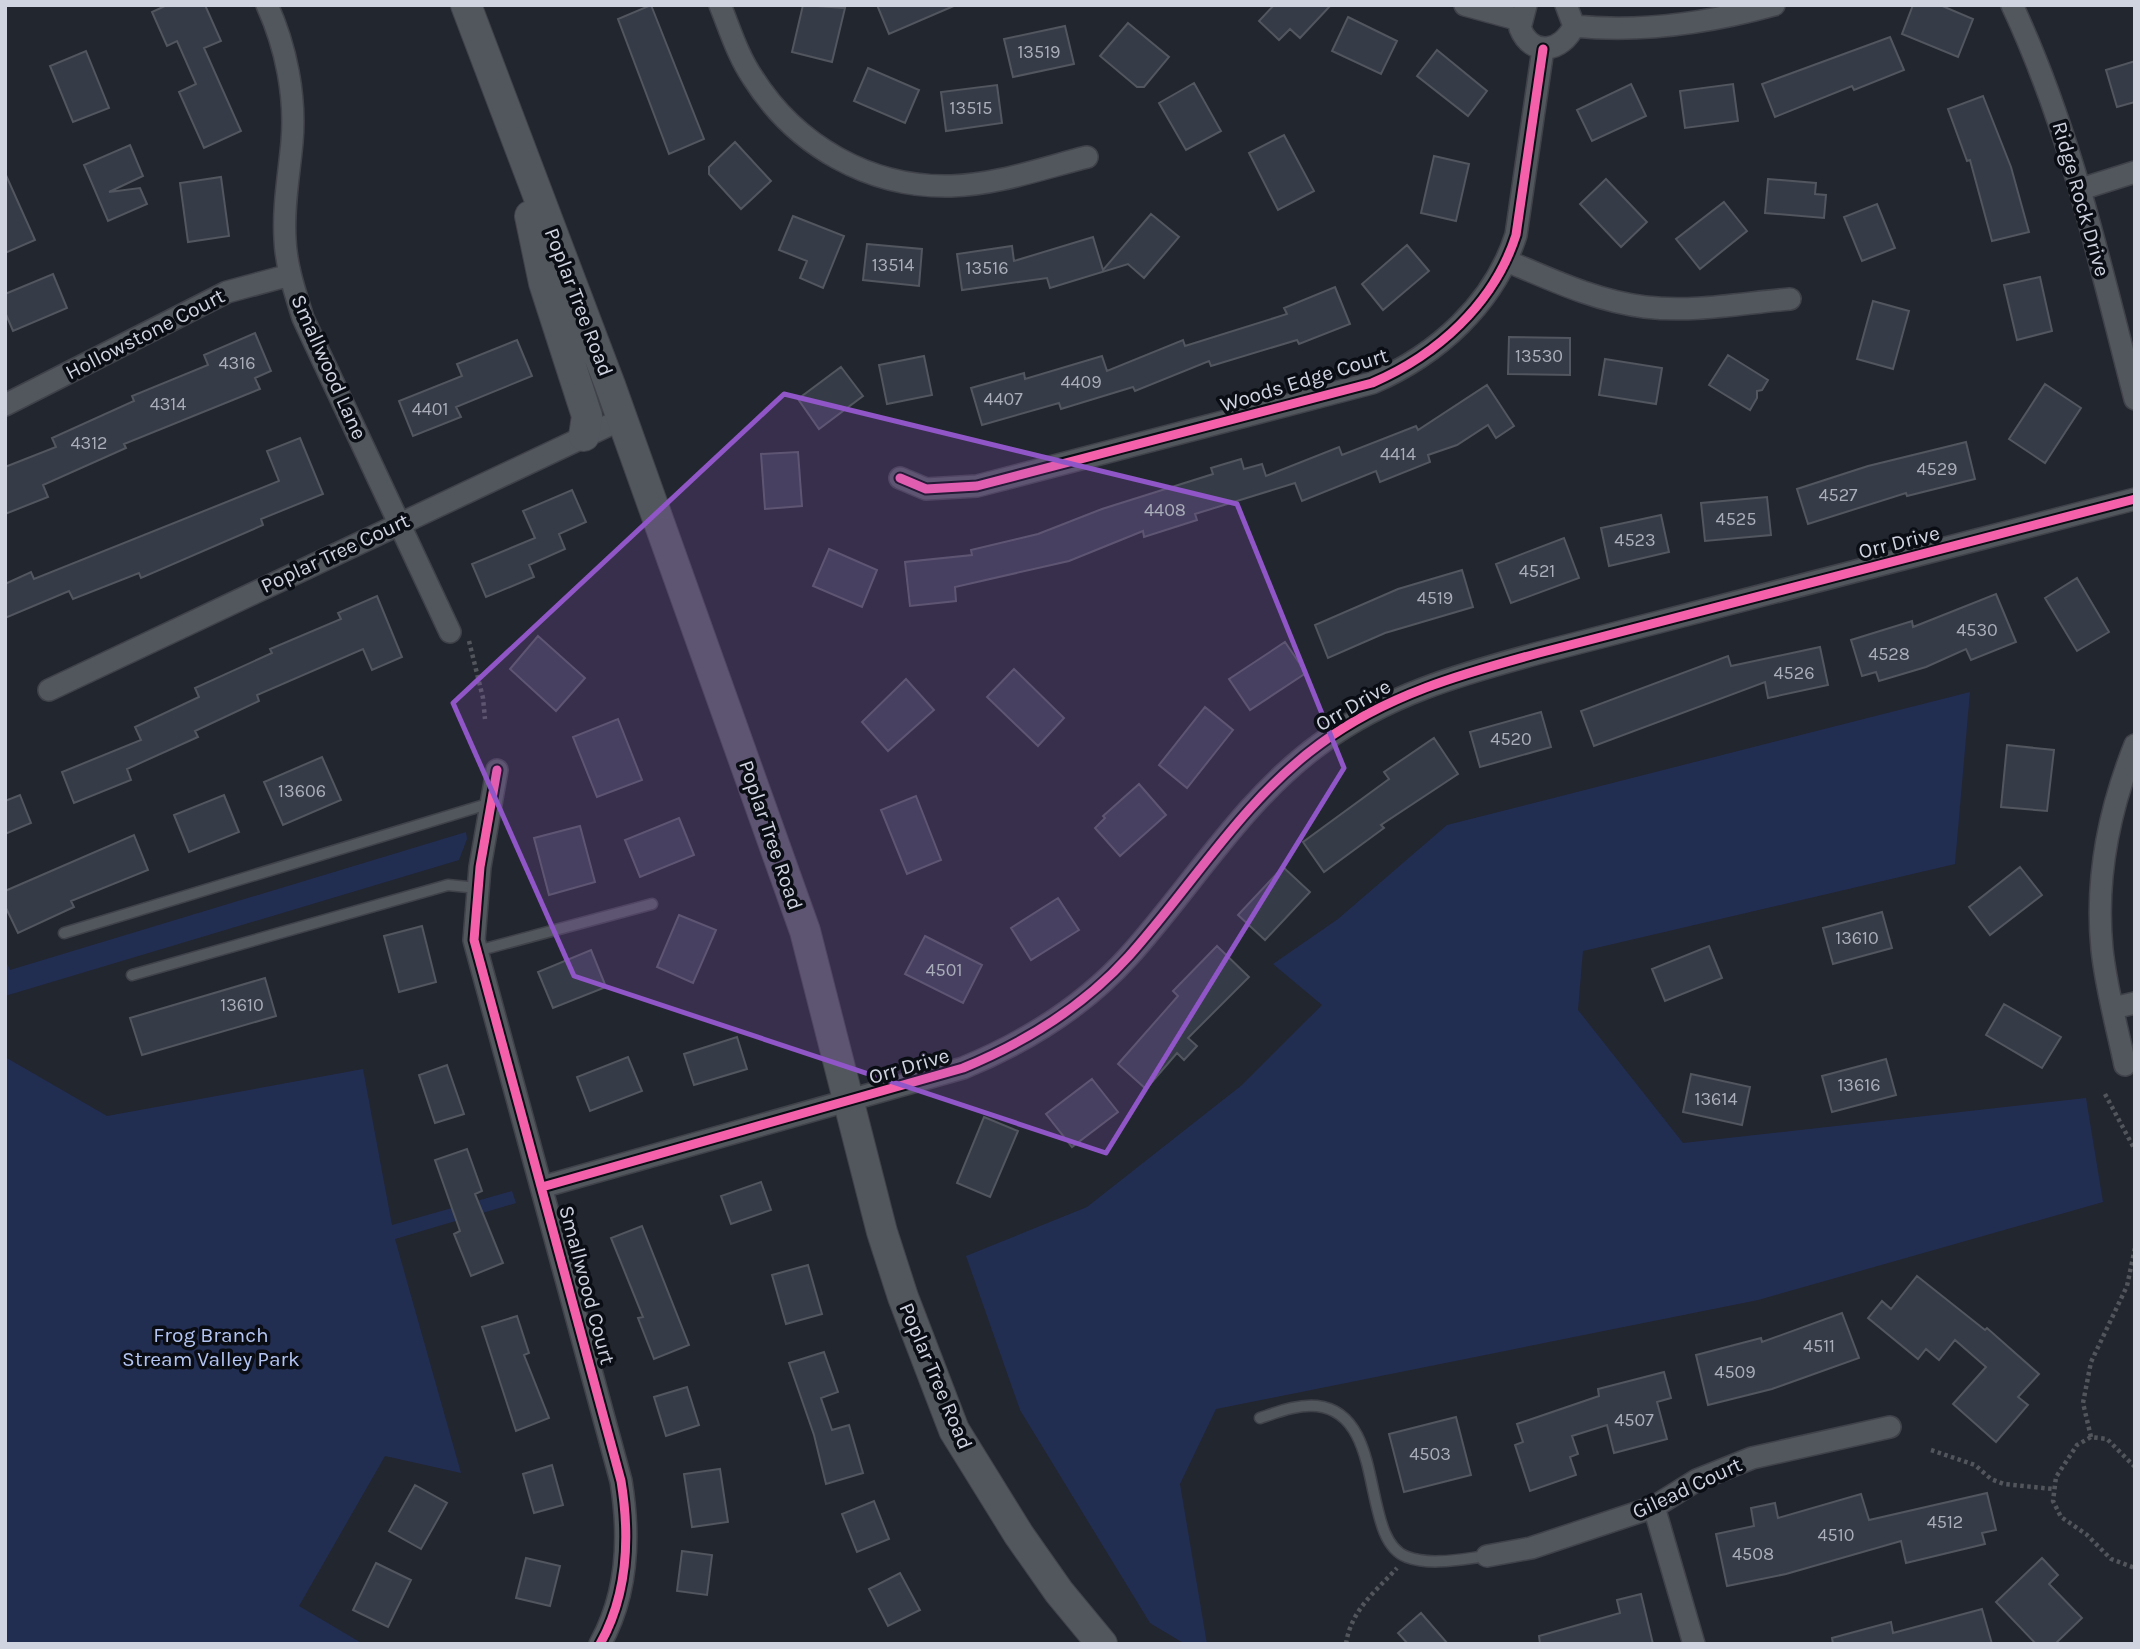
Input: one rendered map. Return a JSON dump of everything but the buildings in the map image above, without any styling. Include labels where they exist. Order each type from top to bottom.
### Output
[{"type":"main road","name":"Poplar Tree Road","points":[[466,5],[622,419],[805,930],[846,1102],[903,1297],[954,1430],[1019,1535],[1059,1591],[1102,1644]]},
{"type":"main road","points":[[512,126],[544,283],[587,416],[584,436]]},
{"type":"street","name":"Smallwood Lane","points":[[267,5],[286,59],[292,100],[292,140],[284,202],[285,242],[290,275],[303,318],[400,522],[459,634]]},
{"type":"street","points":[[719,5],[740,56],[772,104],[807,139],[859,169],[898,181],[951,186],[982,183],[1087,157]]},
{"type":"street","points":[[1465,5],[1523,13],[1520,28],[1528,42],[1543,49],[1559,46],[1574,26]]},
{"type":"street","points":[[1566,5],[1574,26]]},
{"type":"street","points":[[1574,26],[1648,27],[1684,24],[1774,5]]},
{"type":"street","name":"Ridge Rock Drive","points":[[2012,5],[2038,61],[2081,189],[2135,399]]},
{"type":"street","name":"Woods Edge Court","points":[[900,478],[926,489],[977,486],[1372,383],[1411,364],[1446,339],[1473,311],[1507,261],[1516,235],[1543,49]]},
{"type":"street","points":[[2081,189],[2135,173]]},
{"type":"street","points":[[1507,261],[1583,293],[1644,307],[1695,309],[1790,299]]},
{"type":"street","name":"Hollowstone Court","points":[[5,405],[227,292],[290,275]]},
{"type":"street","name":"Poplar Tree Court","points":[[49,690],[622,419]]},
{"type":"street","name":"Orr Drive","points":[[542,1186],[963,1068],[1023,1040],[1061,1016],[1127,958],[1256,803],[1290,768],[1348,724],[1409,692],[1450,677],[1526,656],[2135,499]]},
{"type":"street","points":[[2125,1065],[2102,948],[2101,872],[2120,782],[2135,745]]},
{"type":"street","name":"Smallwood Court","points":[[497,770],[478,888],[474,940],[626,1507],[626,1545],[620,1592],[600,1644]]},
{"type":"street","points":[[2113,1008],[2135,1003]]},
{"type":"street","name":"Gilead Court","points":[[1487,1556],[1531,1548],[1654,1507],[1697,1480],[1752,1458],[1890,1427]]},
{"type":"street","points":[[1654,1507],[1694,1644]]},
{"type":"lane","points":[[64,933],[491,803]]},
{"type":"lane","points":[[132,975],[448,885],[478,888]]},
{"type":"lane","points":[[477,951],[652,904]]},
{"type":"lane","points":[[1260,1418],[1295,1407],[1331,1409],[1349,1423],[1362,1446],[1384,1530],[1392,1546],[1405,1557],[1433,1562],[1487,1556]]},
{"type":"path","points":[[459,634],[483,698],[485,719]]},
{"type":"path","points":[[2105,1094],[2135,1150]]},
{"type":"path","points":[[2091,1437],[2083,1403],[2091,1362],[2127,1286],[2135,1248]]},
{"type":"path","points":[[2135,1467],[2107,1439],[2091,1437],[2077,1445],[2056,1477],[2053,1489],[2053,1501],[2061,1517],[2086,1534],[2111,1559],[2135,1568]]},
{"type":"path","points":[[1931,1450],[1975,1465],[1991,1479],[2004,1484],[2053,1489]]},
{"type":"path","points":[[1346,1644],[1348,1631],[1358,1608],[1405,1557]]},
{"type":"highlighted area","points":[[784,394],[1237,504],[1344,768],[1106,1153],[574,976],[453,703]]},
{"type":"green space","points":[[1970,692],[1955,864],[1583,951],[1578,1010],[1683,1143],[2086,1098],[2103,1202],[1758,1300],[1216,1409],[1180,1484],[1207,1644],[1185,1644],[1150,1623],[1020,1410],[966,1256],[1087,1207],[1242,1085],[1322,1005],[1273,964],[1338,919],[1447,825]]},
{"type":"green space","points":[[466,832],[467,839],[459,860],[5,996],[5,959],[10,970]]},
{"type":"green space","name":"Frog Branch Stream Valley Park","points":[[5,1057],[107,1116],[363,1069],[392,1225],[512,1191],[516,1203],[395,1239],[461,1473],[385,1456],[299,1606],[363,1644],[5,1644]]},
{"type":"cycle path","points":[[900,478],[926,489],[977,486],[1372,383],[1419,358],[1440,342],[1478,305],[1506,260],[1516,235],[1543,49]]},
{"type":"cycle path","points":[[542,1187],[963,1068],[1031,1035],[1093,991],[1129,956],[1242,817],[1292,766],[1345,727],[1398,699],[1453,678],[1539,653],[2135,499]]},
{"type":"cycle path","points":[[497,770],[480,867],[474,940],[621,1481],[626,1544],[624,1564],[616,1605],[600,1644]]}]
